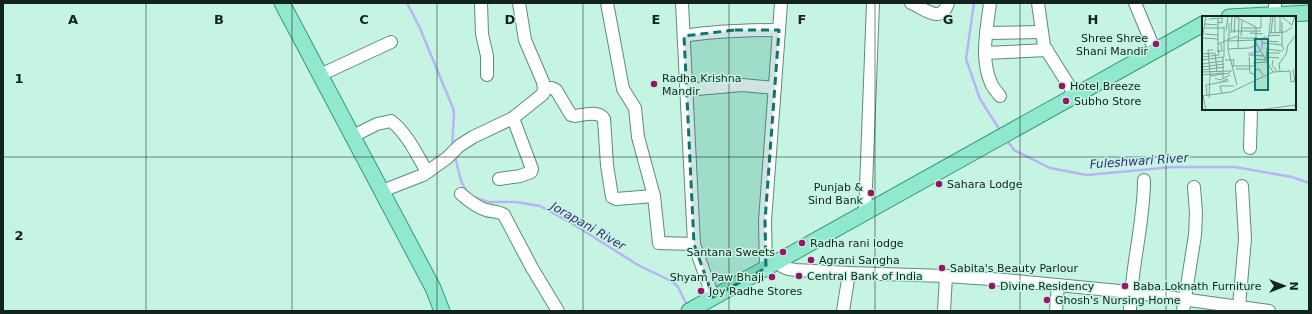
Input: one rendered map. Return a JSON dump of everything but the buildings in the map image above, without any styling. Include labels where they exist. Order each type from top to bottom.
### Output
[{"type":"main road","points":[[282,3],[433,288],[442,311]]},
{"type":"main road","points":[[1253,16],[1275,8],[1309,13]]},
{"type":"main road","points":[[688,311],[1202,25]]},
{"type":"street","points":[[481,3],[482,34],[487,56],[486,75]]},
{"type":"street","points":[[382,191],[427,172],[447,158],[459,146],[473,137],[513,118],[543,94],[543,82],[525,40],[519,3]]},
{"type":"street","points":[[607,3],[623,89],[635,108],[638,136],[654,196],[659,243],[694,244]]},
{"type":"street","points":[[682,3],[694,244],[710,299]]},
{"type":"street","points":[[781,3],[765,221],[772,265],[781,266],[787,269],[849,274],[946,276],[1058,285],[1130,292],[1184,305],[1240,306],[1264,311]]},
{"type":"street","points":[[865,213],[873,3]]},
{"type":"street","points":[[911,3],[935,14],[942,13],[948,3]]},
{"type":"street","points":[[990,3],[985,53],[987,70],[991,83],[1000,96]]},
{"type":"street","points":[[1038,3],[1044,46],[1075,95]]},
{"type":"street","points":[[1135,3],[1155,51]]},
{"type":"street","points":[[684,36],[735,30],[779,30]]},
{"type":"street","points":[[986,33],[1041,32]]},
{"type":"street","points":[[320,74],[391,42]]},
{"type":"street","points":[[985,53],[1047,50]]},
{"type":"street","points":[[686,90],[742,85],[775,88]]},
{"type":"street","points":[[544,89],[552,88],[556,90],[571,115],[574,116],[598,113],[604,118],[607,165],[612,197],[616,199],[654,196]]},
{"type":"street","points":[[1250,148],[1251,110]]},
{"type":"street","points":[[499,179],[520,176],[531,172],[532,169],[513,118]]},
{"type":"street","points":[[352,136],[385,122],[391,121],[408,140],[427,172]]},
{"type":"street","points":[[1130,311],[1130,292],[1142,213],[1144,180]]},
{"type":"street","points":[[1240,306],[1245,239],[1242,186]]},
{"type":"street","points":[[1184,305],[1195,235],[1196,213],[1194,187]]},
{"type":"street","points":[[461,194],[480,207],[504,215],[532,268],[558,311]]},
{"type":"street","points":[[843,311],[849,274]]},
{"type":"street","points":[[944,311],[946,276]]},
{"type":"street","points":[[1056,311],[1058,285]]},
{"type":"highlighted area","points":[[735,30],[779,30],[765,221],[766,268],[713,297],[694,244],[684,36]]},
{"type":"waterway","name":"Jorapani River","points":[[407,3],[419,26],[453,108],[452,147]]},
{"type":"waterway","name":"Fuleshwari River","points":[[974,3],[966,59],[980,99],[1001,132]]},
{"type":"waterway","name":"Fuleshwari River","points":[[1006,139],[1014,150],[1050,168],[1087,175],[1173,167],[1235,167],[1292,177],[1309,183]]},
{"type":"waterway","name":"Jorapani River","points":[[455,156],[461,181],[471,196],[488,202],[516,202],[540,206],[568,221],[638,265],[673,282],[678,287],[688,307]]},
{"type":"place","name":"Shree Shree Shani Mandir","points":[[1156,44]]},
{"type":"place","name":"Radha Krishna Mandir","points":[[654,84]]},
{"type":"place","name":"Hotel Breeze","points":[[1062,86]]},
{"type":"place","name":"Subho Store","points":[[1066,101]]},
{"type":"place","name":"Sahara Lodge","points":[[939,184]]},
{"type":"place","name":"Punjab & Sind Bank","points":[[871,193]]},
{"type":"place","name":"Radha rani lodge","points":[[802,243]]},
{"type":"place","name":"Santana Sweets","points":[[783,252]]},
{"type":"place","name":"Agrani Sangha","points":[[811,260]]},
{"type":"place","name":"Sabita's Beauty Parlour","points":[[942,268]]},
{"type":"place","name":"Central Bank of India","points":[[799,276]]},
{"type":"place","name":"Shyam Paw Bhaji","points":[[772,277]]},
{"type":"place","name":"Divine Residency","points":[[992,286]]},
{"type":"place","name":"Baba Loknath Furniture","points":[[1125,286]]},
{"type":"place","name":"Joy Radhe Stores","points":[[701,291]]},
{"type":"place","name":"Ghosh's Nursing Home","points":[[1047,300]]}]
